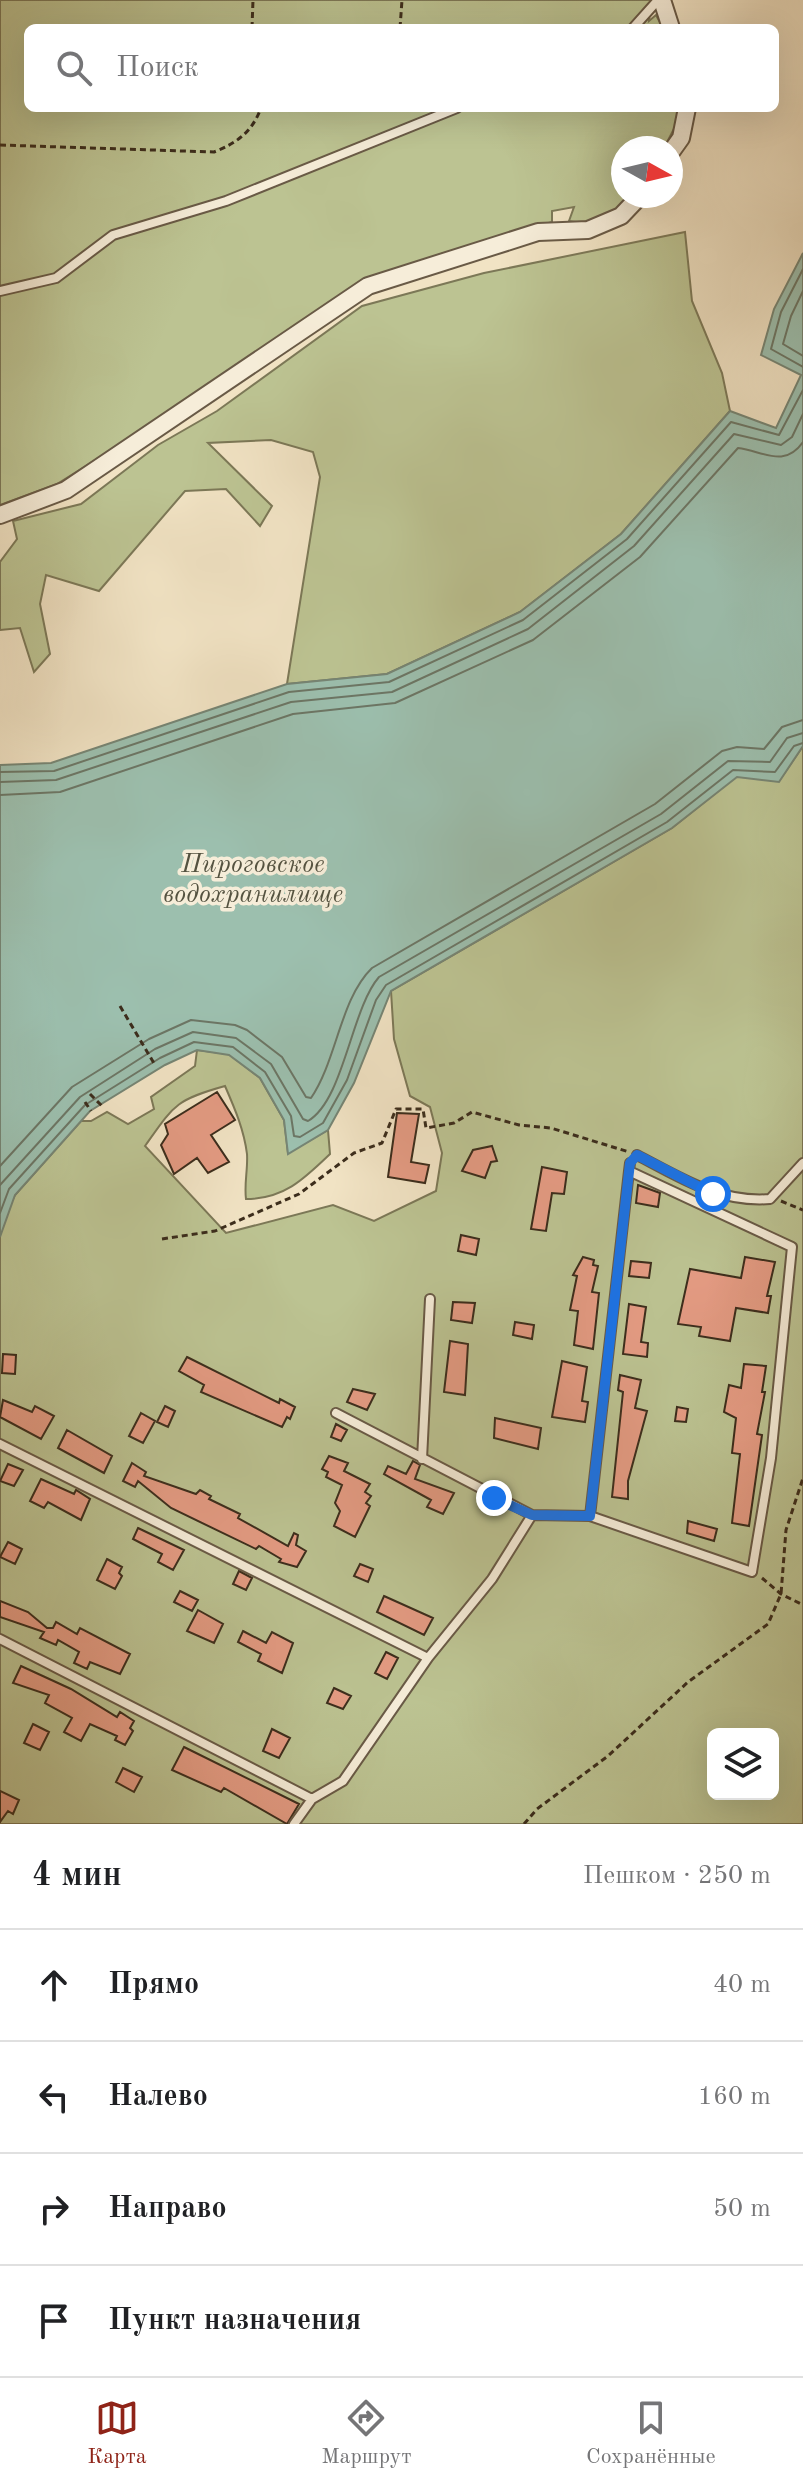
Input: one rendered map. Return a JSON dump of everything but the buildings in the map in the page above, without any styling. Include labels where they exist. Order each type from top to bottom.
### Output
[{"type":"street","points":[[660,0],[669,24]]},
{"type":"street","points":[[681,136],[686,112]]},
{"type":"street","points":[[0,515],[66,490],[368,286],[538,232],[588,230],[621,216],[629,208]]},
{"type":"lane","points":[[637,24],[660,0]]},
{"type":"lane","points":[[0,291],[56,278],[113,235],[226,201],[447,112]]},
{"type":"lane","points":[[637,1155],[713,1194],[744,1201],[770,1199],[803,1163]]},
{"type":"lane","points":[[336,1413],[532,1515],[590,1516],[752,1572],[771,1458],[792,1247],[629,1167],[590,1516]]},
{"type":"lane","points":[[422,1459],[430,1299]]},
{"type":"lane","points":[[0,1444],[428,1658]]},
{"type":"lane","points":[[294,1824],[312,1799],[343,1781],[428,1658],[492,1579],[532,1515]]},
{"type":"lane","points":[[0,1639],[312,1799]]},
{"type":"path","points":[[252,24],[253,0]]},
{"type":"path","points":[[400,24],[402,0]]},
{"type":"path","points":[[0,145],[214,152],[233,145],[254,125],[259,112]]},
{"type":"path","points":[[120,1006],[155,1065]]},
{"type":"path","points":[[90,1094],[102,1106]]},
{"type":"path","points":[[85,1102],[91,1111]]},
{"type":"path","points":[[162,1239],[215,1231],[299,1194],[354,1153],[382,1143],[396,1109],[423,1109],[426,1128],[454,1123],[472,1112],[519,1125],[551,1128],[637,1155]]},
{"type":"path","points":[[770,1199],[803,1210]]},
{"type":"path","points":[[524,1824],[537,1809],[608,1756],[688,1682],[768,1624],[781,1594],[786,1530],[803,1478]]},
{"type":"path","points":[[752,1572],[781,1594],[803,1605]]},
{"type":"shaded area","points":[[0,0],[651,0],[649,21],[656,15],[661,24],[24,24],[24,112],[678,112],[677,123],[670,136],[611,136],[611,208],[619,208],[612,213],[595,220],[577,222],[569,221],[574,207],[552,211],[552,222],[441,254],[356,285],[164,417],[57,484],[0,505]]},
{"type":"shaded area","points":[[685,232],[692,301],[722,373],[730,411],[621,534],[520,612],[387,674],[287,684],[320,477],[313,452],[271,440],[208,443],[272,506],[260,526],[226,489],[185,491],[99,591],[46,575],[40,604],[50,654],[34,672],[20,628],[0,630],[0,562],[17,539],[13,521],[81,504],[158,445],[217,411],[362,306],[484,273]]},
{"type":"shaded area","points":[[803,746],[803,1824],[0,1824],[0,1224],[15,1195],[81,1121],[91,1121],[107,1112],[128,1124],[154,1109],[151,1097],[195,1066],[197,1050],[229,1054],[260,1078],[284,1120],[288,1153],[328,1130],[330,1154],[311,1172],[282,1191],[246,1199],[246,1145],[225,1086],[185,1100],[170,1113],[145,1146],[226,1233],[333,1205],[374,1221],[436,1191],[442,1153],[430,1107],[410,1096],[394,1039],[391,991],[672,828],[737,776],[779,781]]},
{"type":"water","name":"Пироговское водохранилище","points":[[803,253],[803,746],[779,782],[737,777],[672,828],[391,991],[354,1083],[328,1130],[288,1154],[284,1120],[260,1078],[229,1055],[197,1050],[165,1065],[90,1111],[15,1195],[0,1237],[0,765],[51,763],[287,684],[387,674],[520,612],[621,534],[730,411],[776,428],[801,375],[761,355],[774,309]]},
{"type":"route","points":[[494,1498],[532,1515],[590,1516],[630,1163],[637,1155],[713,1194]]}]
